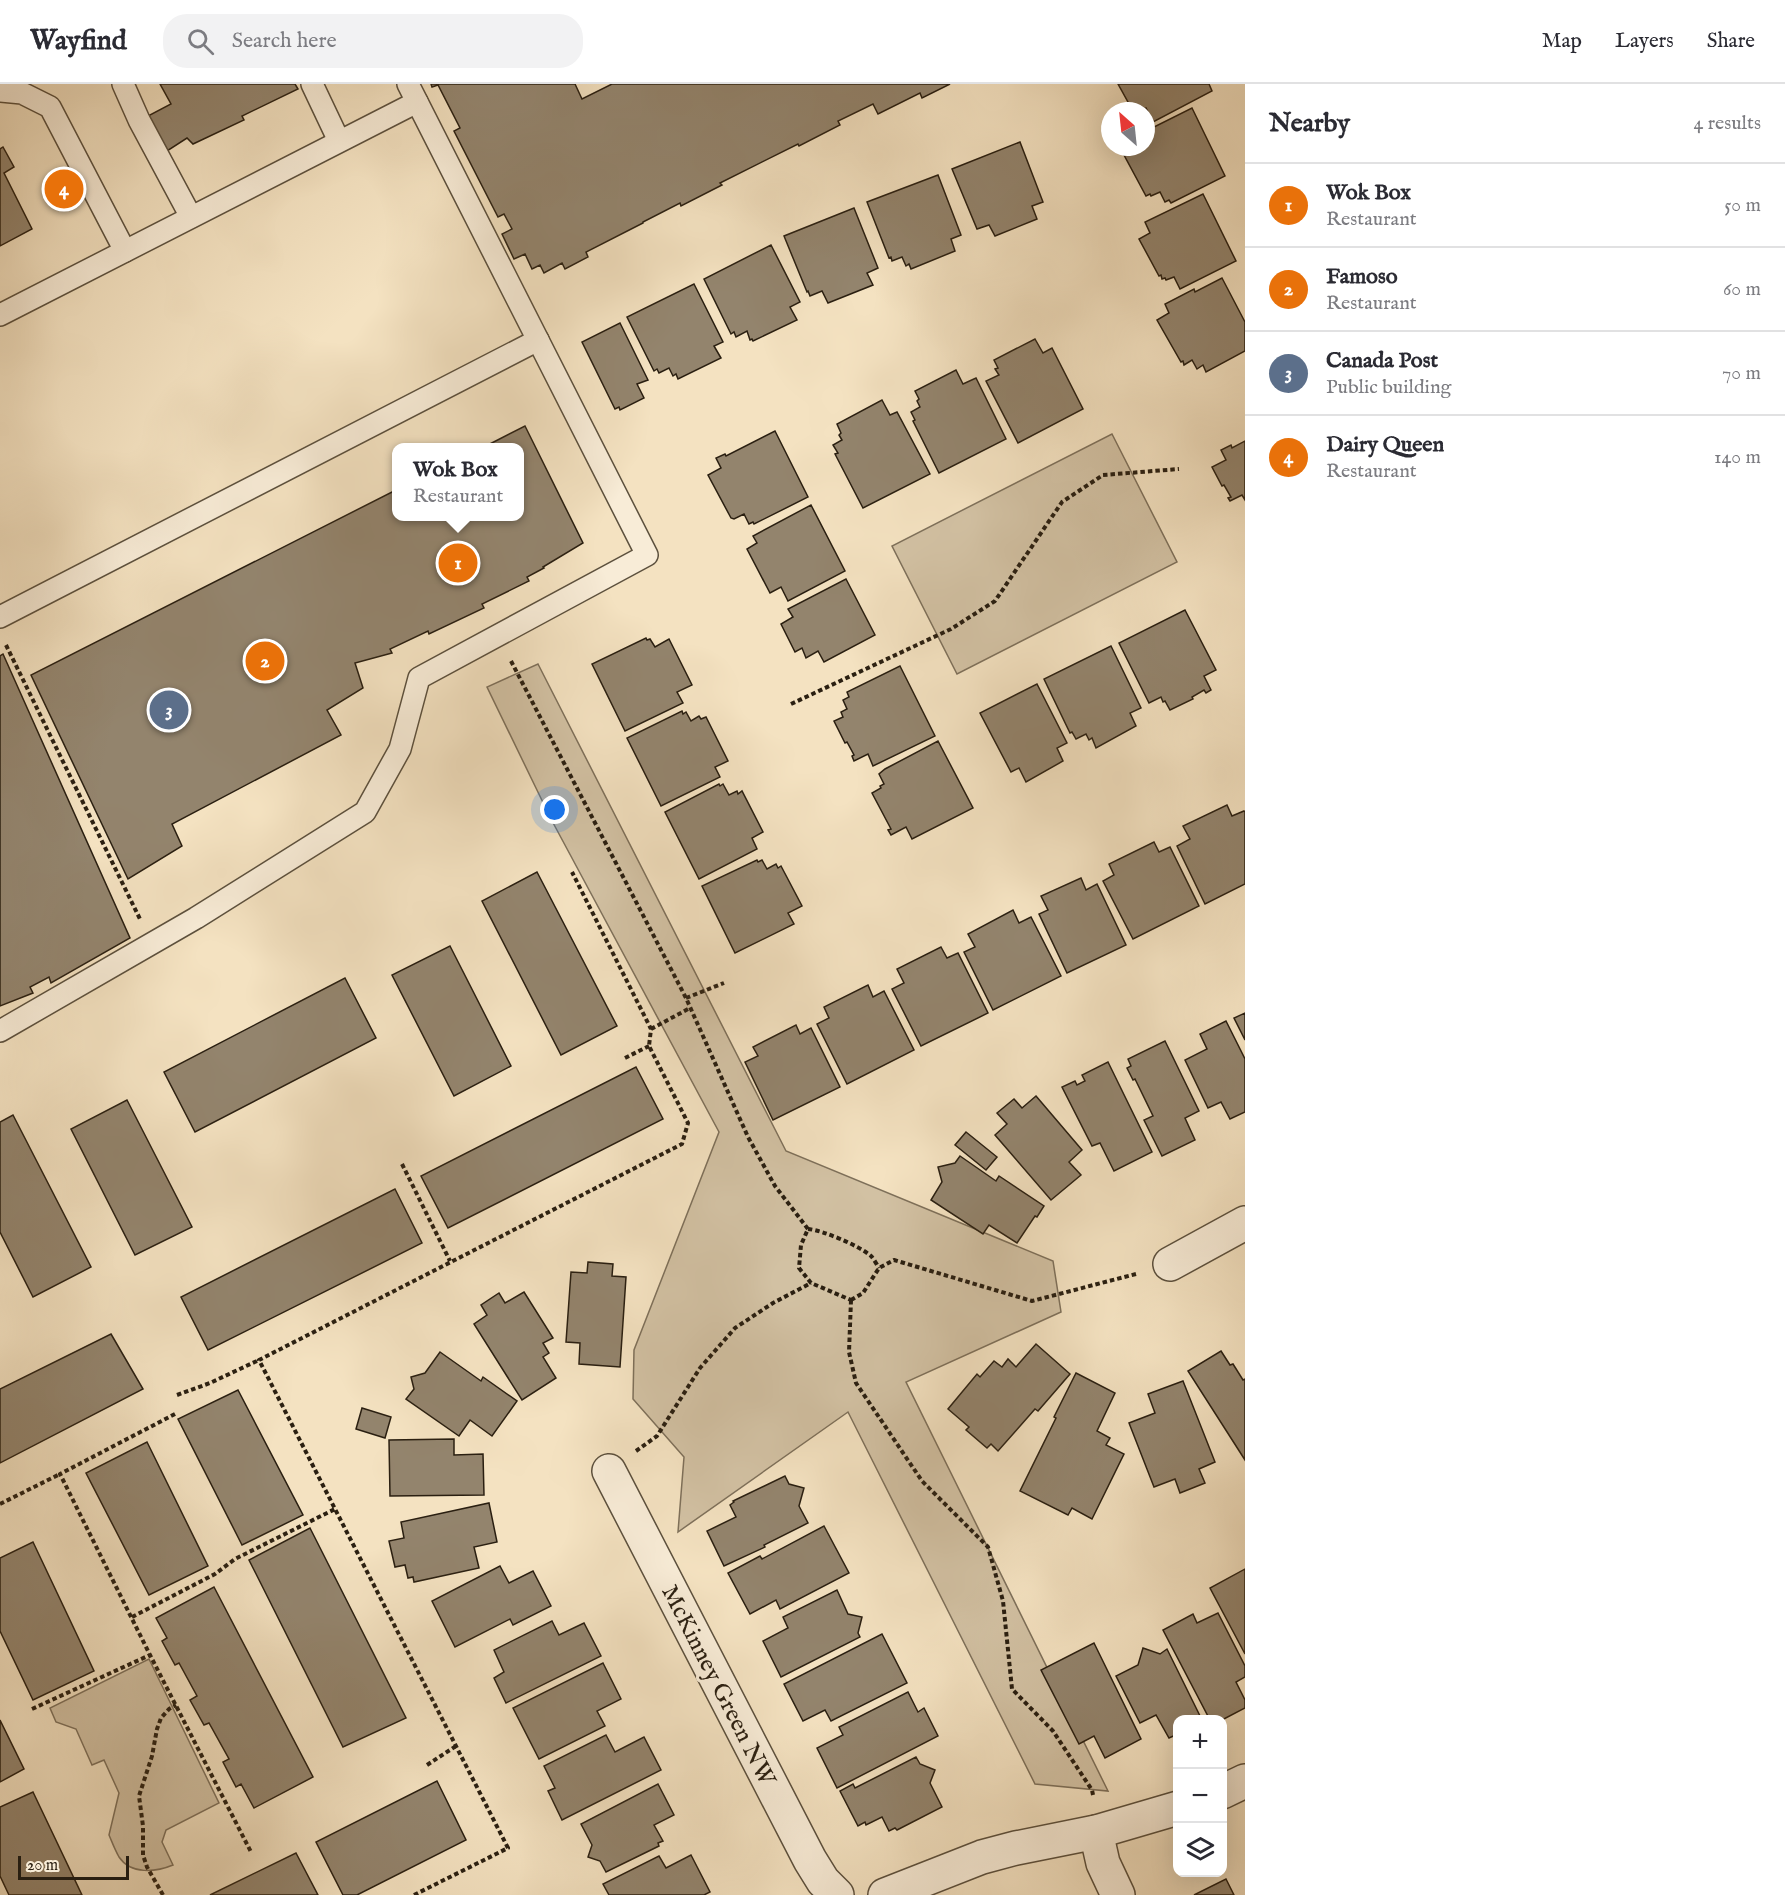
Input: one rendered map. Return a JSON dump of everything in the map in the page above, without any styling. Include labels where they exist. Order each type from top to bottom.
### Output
[{"type":"street","points":[[1170,1264],[1245,1223]]},
{"type":"street","name":"McKinney Green NW","points":[[609,1471],[810,1860],[823,1881],[837,1895]]},
{"type":"street","points":[[1227,1790],[1245,1781]]},
{"type":"street","points":[[885,1895],[982,1857],[1096,1832],[1173,1809]]},
{"type":"street","points":[[1096,1832],[1103,1863],[1118,1895]]},
{"type":"lane","points":[[123,84],[139,120],[191,217]]},
{"type":"lane","points":[[312,84],[339,141]]},
{"type":"lane","points":[[0,91],[22,93],[50,107],[125,251]]},
{"type":"lane","points":[[0,315],[339,141],[412,93],[647,555],[419,678],[400,749],[366,812],[196,918],[0,1031]]},
{"type":"lane","points":[[0,617],[538,340]]},
{"type":"path","points":[[791,704],[951,629],[994,601],[1062,502],[1103,475],[1179,469]]},
{"type":"path","points":[[498,636],[686,998],[748,1137],[775,1186],[808,1229],[819,1230],[857,1248],[871,1256],[879,1268]]},
{"type":"path","points":[[5,642],[152,943]]},
{"type":"path","points":[[177,1395],[210,1383],[259,1360],[682,1144],[688,1123],[650,1046],[651,1029],[572,872]]},
{"type":"path","points":[[686,998],[724,983]]},
{"type":"path","points":[[651,1029],[690,1008]]},
{"type":"path","points":[[625,1058],[650,1046]]},
{"type":"path","points":[[402,1164],[450,1262]]},
{"type":"path","points":[[808,1229],[801,1245],[799,1268],[811,1283],[851,1300]]},
{"type":"path","points":[[851,1300],[863,1293],[879,1268],[894,1260],[1032,1301],[1170,1264]]},
{"type":"path","points":[[609,1471],[657,1436],[700,1368],[735,1328],[773,1303],[811,1283]]},
{"type":"path","points":[[851,1300],[849,1352],[856,1383],[922,1481],[988,1547],[1003,1601],[1012,1689],[1053,1731],[1092,1790],[1096,1832]]},
{"type":"path","points":[[259,1360],[508,1848],[414,1895]]},
{"type":"path","points":[[0,1504],[175,1414]]},
{"type":"path","points":[[60,1474],[251,1852]]},
{"type":"path","points":[[132,1617],[215,1574],[234,1560],[335,1509]]},
{"type":"path","points":[[32,1708],[150,1655]]},
{"type":"path","points":[[163,1895],[143,1855],[143,1826],[139,1796],[161,1718],[176,1705]]},
{"type":"path","points":[[427,1765],[456,1746]]},
{"type":"shaded area","points":[[1112,434],[1177,562],[957,674],[892,546]]},
{"type":"shaded area","points":[[538,664],[786,1151],[1053,1261],[1061,1312],[906,1382],[1108,1791],[1035,1784],[848,1412],[678,1532],[684,1457],[633,1399],[634,1350],[719,1132],[551,819],[487,687]]},
{"type":"shaded area","points":[[149,1659],[219,1803],[166,1830],[162,1842],[173,1865],[144,1870],[124,1863],[109,1835],[119,1793],[104,1760],[92,1765],[76,1729],[56,1722],[50,1708]]},
{"type":"building","points":[[160,84],[295,84],[298,89],[242,116],[244,120],[193,144],[187,138],[164,153],[146,117],[171,104]]},
{"type":"building","points":[[431,84],[575,84],[582,99],[612,84],[950,84],[922,98],[920,93],[878,114],[873,104],[838,121],[840,125],[586,252],[588,257],[565,269],[562,263],[544,273],[540,265],[532,269],[525,254],[514,259],[502,234],[512,229],[504,214],[498,217],[454,131],[460,128],[438,85],[432,87]]},
{"type":"building","points":[[1118,84],[1209,84],[1212,91],[1155,121],[1155,102],[1128,102]]},
{"type":"building","points":[[1192,108],[1225,176],[1171,203],[1169,200],[1165,202],[1160,192],[1146,196],[1125,156],[1155,156],[1155,126]]},
{"type":"building","points":[[1020,142],[1043,202],[1032,206],[1037,219],[995,236],[989,225],[977,229],[952,169]]},
{"type":"building","points":[[3,147],[14,167],[4,173],[32,229],[0,246],[0,149]]},
{"type":"building","points":[[938,175],[961,235],[951,239],[955,251],[911,269],[909,264],[906,266],[902,257],[892,261],[891,257],[889,258],[867,202]]},
{"type":"building","points":[[1203,194],[1236,261],[1180,289],[1174,277],[1166,280],[1162,279],[1161,275],[1159,276],[1139,239],[1150,233],[1145,222]]},
{"type":"building","points":[[854,208],[878,268],[867,273],[873,285],[828,303],[822,291],[810,296],[807,292],[784,236]]},
{"type":"building","points":[[771,245],[800,302],[790,307],[797,320],[753,341],[750,340],[747,331],[736,337],[734,332],[731,334],[704,279]]},
{"type":"building","points":[[1222,278],[1245,322],[1245,351],[1206,372],[1203,365],[1197,369],[1192,360],[1184,365],[1183,361],[1181,362],[1157,320],[1169,313],[1165,304]]},
{"type":"building","points":[[694,284],[723,342],[714,346],[721,358],[678,379],[676,374],[673,376],[669,368],[659,373],[657,369],[654,371],[627,317]]},
{"type":"building","points":[[620,323],[648,380],[637,384],[644,398],[620,410],[619,407],[615,409],[582,342]]},
{"type":"building","points":[[1035,339],[1043,353],[1052,348],[1083,409],[1018,443],[986,381],[999,375],[995,369],[998,368],[994,360]]},
{"type":"building","points":[[956,370],[963,384],[976,378],[1006,439],[939,473],[913,421],[915,420],[911,412],[920,407],[915,391]]},
{"type":"building","points":[[882,400],[890,415],[897,412],[930,474],[863,508],[835,454],[838,453],[833,445],[842,440],[837,424]]},
{"type":"building","points":[[525,426],[583,543],[527,577],[529,581],[482,604],[484,608],[429,634],[428,631],[390,649],[392,653],[355,663],[363,688],[327,710],[341,735],[172,824],[182,846],[128,879],[31,675],[392,492],[392,521],[524,521],[524,443],[492,443]]},
{"type":"building","points":[[775,431],[808,497],[754,524],[753,522],[749,524],[744,514],[734,519],[731,518],[708,475],[721,468],[716,458],[725,454],[726,456]]},
{"type":"building","points":[[1245,441],[1245,500],[1242,495],[1230,501],[1228,498],[1231,497],[1212,467],[1226,460],[1221,450],[1231,445],[1232,448]]},
{"type":"building","points":[[811,505],[845,571],[788,601],[781,587],[770,593],[747,549],[757,543],[753,536]]},
{"type":"building","points":[[846,579],[875,635],[824,662],[818,651],[806,658],[802,648],[795,652],[781,624],[793,617],[788,609]]},
{"type":"building","points":[[1185,610],[1216,670],[1204,676],[1211,690],[1206,693],[1204,690],[1192,697],[1193,699],[1170,710],[1161,697],[1149,703],[1119,643]]},
{"type":"building","points":[[646,638],[650,639],[655,647],[669,639],[692,685],[677,692],[683,703],[625,731],[592,664]]},
{"type":"building","points":[[1111,646],[1141,708],[1130,713],[1136,726],[1096,748],[1092,738],[1089,740],[1086,734],[1076,739],[1072,732],[1070,733],[1044,679]]},
{"type":"building","points":[[3,654],[130,938],[51,983],[49,977],[30,987],[33,993],[0,1006],[0,656]]},
{"type":"building","points":[[900,666],[935,736],[873,766],[868,754],[854,761],[852,756],[854,755],[834,721],[843,717],[841,712],[847,709],[843,700],[849,697],[847,692]]},
{"type":"building","points":[[1037,684],[1067,743],[1057,748],[1063,761],[1026,782],[1019,768],[1011,772],[980,713]]},
{"type":"building","points":[[682,711],[683,714],[686,712],[691,721],[699,716],[701,719],[706,717],[728,761],[715,767],[720,777],[661,806],[627,738]]},
{"type":"building","points":[[938,741],[973,808],[912,839],[906,827],[891,835],[888,830],[891,829],[872,793],[884,784],[879,774]]},
{"type":"building","points":[[719,784],[720,786],[723,784],[729,795],[742,791],[763,832],[752,838],[757,849],[699,879],[665,812]]},
{"type":"building","points":[[1227,805],[1232,816],[1245,812],[1245,884],[1205,904],[1177,846],[1190,839],[1183,826]]},
{"type":"building","points":[[1154,842],[1159,852],[1170,847],[1199,906],[1133,939],[1103,881],[1114,875],[1109,864]]},
{"type":"building","points":[[757,860],[758,862],[762,860],[767,869],[776,864],[778,868],[781,866],[802,906],[788,913],[794,924],[735,953],[702,886]]},
{"type":"building","points":[[537,872],[617,1026],[561,1055],[482,901]]},
{"type":"building","points":[[1081,878],[1086,890],[1097,884],[1126,945],[1067,973],[1039,914],[1048,910],[1041,896]]},
{"type":"building","points":[[1013,910],[1019,923],[1031,917],[1061,976],[993,1010],[964,952],[975,947],[968,934]]},
{"type":"building","points":[[450,946],[511,1066],[454,1096],[392,975]]},
{"type":"building","points":[[941,947],[947,958],[958,953],[988,1013],[921,1046],[892,989],[904,983],[897,969]]},
{"type":"building","points":[[345,978],[376,1038],[195,1132],[164,1072]]},
{"type":"building","points":[[868,985],[873,997],[884,991],[914,1050],[847,1084],[817,1024],[829,1018],[824,1007]]},
{"type":"building","points":[[1245,1013],[1245,1040],[1234,1018]]},
{"type":"building","points":[[1226,1021],[1245,1059],[1245,1112],[1230,1119],[1221,1102],[1208,1108],[1185,1060],[1207,1049],[1200,1034]]},
{"type":"building","points":[[796,1025],[800,1034],[811,1028],[840,1087],[773,1120],[745,1062],[758,1056],[753,1047]]},
{"type":"building","points":[[1165,1041],[1199,1111],[1185,1118],[1195,1140],[1162,1156],[1144,1120],[1153,1116],[1127,1068],[1131,1066],[1128,1059]]},
{"type":"building","points":[[1108,1062],[1152,1152],[1114,1171],[1100,1143],[1092,1146],[1062,1087],[1075,1081],[1077,1085],[1085,1081],[1082,1075]]},
{"type":"building","points":[[636,1067],[663,1119],[448,1228],[421,1176]]},
{"type":"building","points":[[1036,1096],[1082,1150],[1069,1162],[1081,1175],[1051,1200],[995,1135],[1007,1124],[997,1113],[1014,1099],[1022,1108]]},
{"type":"building","points":[[127,1100],[192,1227],[135,1255],[71,1129]]},
{"type":"building","points":[[13,1115],[91,1267],[33,1297],[0,1232],[0,1122]]},
{"type":"building","points":[[966,1132],[997,1157],[986,1170],[955,1145]]},
{"type":"building","points":[[960,1156],[996,1181],[999,1176],[1044,1206],[1017,1243],[989,1225],[983,1234],[931,1200],[942,1182],[938,1167],[955,1163]]},
{"type":"building","points":[[395,1189],[422,1243],[208,1350],[181,1297]]},
{"type":"building","points":[[588,1262],[613,1264],[612,1276],[626,1277],[620,1367],[579,1364],[580,1343],[566,1342],[571,1272],[587,1273]]},
{"type":"building","points":[[524,1292],[553,1338],[543,1343],[549,1353],[543,1357],[556,1378],[522,1400],[474,1324],[487,1315],[481,1305],[499,1293],[505,1303]]},
{"type":"building","points":[[111,1334],[143,1389],[0,1463],[0,1389]]},
{"type":"building","points":[[1036,1344],[1070,1374],[1038,1411],[1035,1409],[998,1451],[991,1444],[987,1448],[966,1430],[969,1427],[948,1409],[977,1374],[980,1377],[994,1361],[1002,1367],[1008,1359],[1016,1367]]},
{"type":"building","points":[[1221,1351],[1230,1365],[1233,1364],[1243,1380],[1245,1379],[1245,1460],[1188,1371]]},
{"type":"building","points":[[440,1352],[481,1381],[483,1377],[517,1401],[492,1436],[470,1420],[459,1436],[406,1399],[414,1389],[411,1377],[425,1373]]},
{"type":"building","points":[[1076,1373],[1115,1393],[1097,1431],[1110,1438],[1106,1445],[1124,1454],[1092,1519],[1072,1508],[1068,1515],[1020,1491]]},
{"type":"building","points":[[1183,1381],[1215,1462],[1199,1469],[1205,1483],[1180,1493],[1175,1479],[1154,1487],[1129,1423],[1155,1413],[1148,1394]]},
{"type":"building","points":[[238,1390],[303,1515],[242,1545],[178,1419]]},
{"type":"building","points":[[362,1408],[391,1417],[385,1438],[356,1429]]},
{"type":"building","points":[[454,1439],[454,1455],[483,1454],[484,1495],[390,1496],[389,1440]]},
{"type":"building","points":[[147,1442],[208,1566],[149,1595],[86,1473]]},
{"type":"building","points":[[785,1476],[789,1484],[804,1488],[799,1506],[808,1523],[724,1566],[707,1531],[736,1517],[730,1505],[733,1501]]},
{"type":"building","points":[[489,1503],[497,1542],[474,1547],[479,1568],[414,1582],[413,1577],[408,1578],[405,1565],[395,1567],[389,1541],[404,1538],[401,1522]]},
{"type":"building","points":[[824,1526],[849,1573],[780,1609],[776,1600],[750,1614],[728,1573],[760,1556],[762,1559]]},
{"type":"building","points":[[310,1528],[406,1718],[343,1747],[249,1560]]},
{"type":"building","points":[[33,1542],[94,1671],[33,1700],[0,1631],[0,1558]]},
{"type":"building","points":[[500,1566],[509,1583],[533,1571],[551,1606],[513,1625],[510,1619],[455,1647],[432,1601]]},
{"type":"building","points":[[1245,1569],[1245,1654],[1210,1588]]},
{"type":"building","points":[[214,1587],[313,1777],[254,1808],[241,1784],[236,1787],[223,1762],[229,1759],[209,1723],[204,1725],[190,1700],[197,1696],[179,1663],[175,1665],[162,1641],[167,1638],[156,1618]]},
{"type":"building","points":[[837,1590],[848,1614],[862,1617],[858,1633],[860,1637],[781,1677],[763,1641],[788,1628],[783,1617]]},
{"type":"building","points":[[1218,1613],[1245,1666],[1245,1677],[1236,1682],[1245,1700],[1245,1708],[1227,1717],[1227,1715],[1207,1715],[1163,1630],[1193,1614],[1197,1623]]},
{"type":"building","points":[[552,1621],[559,1635],[584,1623],[601,1656],[506,1703],[494,1678],[504,1672],[494,1650]]},
{"type":"building","points":[[882,1634],[907,1683],[831,1721],[825,1710],[803,1721],[784,1684]]},
{"type":"building","points":[[1094,1643],[1141,1739],[1105,1758],[1094,1736],[1079,1744],[1041,1670]]},
{"type":"building","points":[[1143,1648],[1160,1654],[1167,1649],[1200,1715],[1173,1715],[1173,1736],[1169,1738],[1156,1715],[1140,1723],[1116,1676],[1138,1665]]},
{"type":"building","points":[[603,1663],[621,1699],[597,1711],[605,1726],[539,1759],[513,1708]]},
{"type":"building","points":[[908,1692],[918,1712],[924,1708],[938,1736],[837,1788],[817,1748],[843,1735],[839,1727]]},
{"type":"building","points":[[0,1720],[24,1769],[0,1782]]},
{"type":"building","points":[[606,1735],[615,1752],[644,1737],[661,1770],[562,1820],[548,1791],[555,1788],[544,1766]]},
{"type":"building","points":[[916,1757],[920,1764],[935,1770],[930,1783],[942,1807],[897,1830],[895,1828],[889,1831],[882,1817],[866,1825],[865,1822],[858,1826],[840,1791],[853,1784],[855,1788]]},
{"type":"building","points":[[437,1781],[466,1840],[357,1895],[343,1895],[316,1842]]},
{"type":"building","points":[[658,1784],[674,1815],[654,1825],[663,1841],[658,1843],[659,1846],[606,1872],[600,1861],[588,1857],[592,1845],[581,1824]]},
{"type":"building","points":[[33,1792],[82,1895],[9,1895],[0,1876],[0,1807]]},
{"type":"building","points":[[296,1853],[318,1895],[210,1895]]},
{"type":"building","points":[[691,1855],[710,1892],[704,1895],[609,1895],[603,1884],[659,1856],[666,1868]]},
{"type":"building","points":[[1226,1879],[1234,1895],[1194,1895]]},
{"type":"place","name":"Dairy Queen","points":[[64,189]]},
{"type":"place","name":"Wok Box","points":[[458,563]]},
{"type":"place","name":"Famoso","points":[[265,661]]},
{"type":"place","name":"Canada Post","points":[[169,710]]}]
